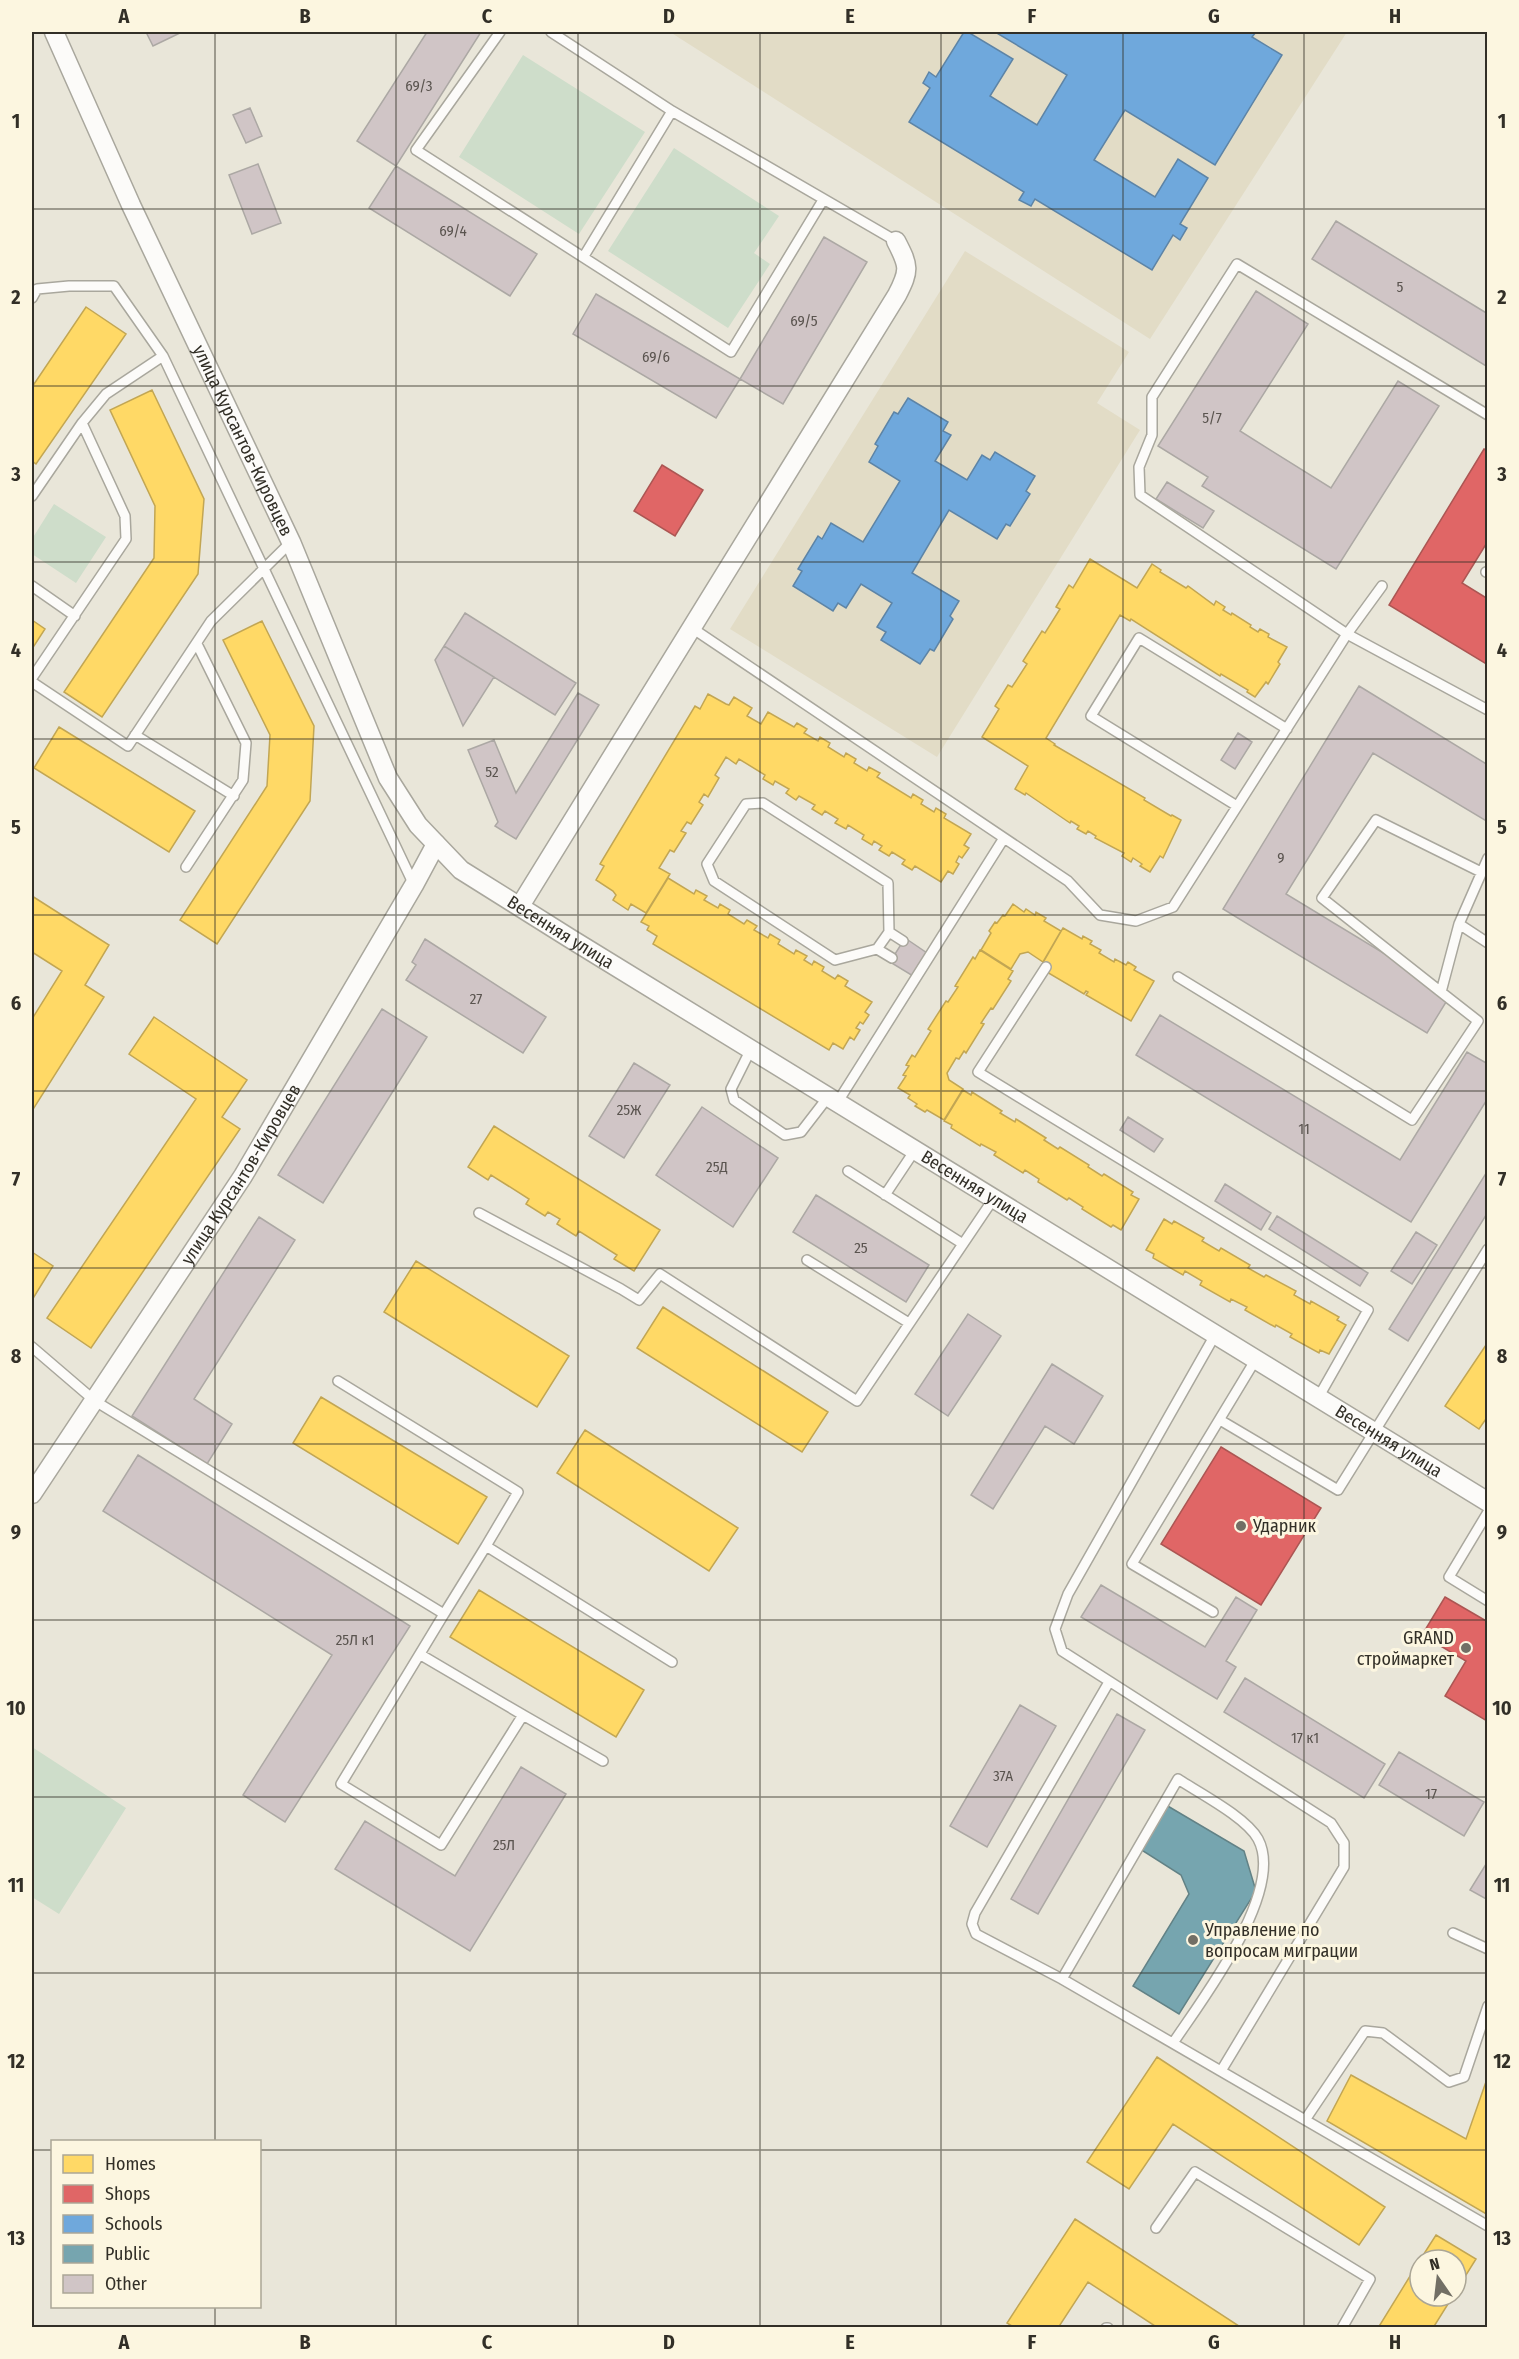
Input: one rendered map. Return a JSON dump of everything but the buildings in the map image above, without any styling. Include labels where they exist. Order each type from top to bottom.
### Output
[{"type":"street","name":"улица Курсантов-Кировцев","points":[[54,32],[131,205],[291,542],[388,778],[418,825],[461,870]]},
{"type":"street","points":[[520,906],[897,295],[907,276],[907,262],[896,241]]},
{"type":"street","name":"улица Курсантов-Кировцев","points":[[32,1494],[243,1176],[436,844]]},
{"type":"street","name":"Весенняя улица","points":[[461,870],[1488,1502]]},
{"type":"lane","points":[[500,32],[416,150],[731,352],[823,201]]},
{"type":"lane","points":[[551,32],[672,111],[823,201],[896,241]]},
{"type":"lane","points":[[584,256],[672,111]]},
{"type":"lane","points":[[1488,416],[1237,264],[1152,397],[1152,435],[1139,467],[1140,495],[1347,634],[1488,710]]},
{"type":"lane","points":[[32,298],[37,289],[114,286],[163,357],[414,885]]},
{"type":"lane","points":[[32,496],[82,423],[106,394],[163,357]]},
{"type":"lane","points":[[82,423],[125,516],[126,539],[32,680],[128,746],[212,621],[291,542]]},
{"type":"lane","points":[[32,586],[75,616]]},
{"type":"lane","points":[[692,628],[1068,881],[1100,915],[1136,921],[1173,907],[1347,634],[1382,586]]},
{"type":"lane","points":[[1237,806],[1091,716],[1139,638],[1287,729]]},
{"type":"lane","points":[[186,867],[243,780],[246,743],[196,644]]},
{"type":"lane","points":[[135,735],[234,795]]},
{"type":"lane","points":[[764,803],[888,883],[889,932],[877,949],[835,960],[714,881],[707,864],[746,804],[764,803]]},
{"type":"lane","points":[[1178,977],[1412,1119],[1478,1021],[1322,898],[1376,820],[1481,872]]},
{"type":"lane","points":[[751,1049],[731,1089],[734,1100],[785,1135],[801,1132],[833,1100],[1004,838]]},
{"type":"lane","points":[[1441,992],[1459,924],[1488,858]]},
{"type":"lane","points":[[1459,924],[1488,943]]},
{"type":"lane","points":[[889,932],[903,941]]},
{"type":"lane","points":[[877,949],[892,958]]},
{"type":"lane","points":[[1046,967],[978,1072],[1368,1310],[1318,1398]]},
{"type":"lane","points":[[885,1195],[915,1150]]},
{"type":"lane","points":[[848,1171],[963,1244]]},
{"type":"lane","points":[[479,1213],[639,1300],[660,1274],[856,1401],[994,1198]]},
{"type":"lane","points":[[1220,1420],[1338,1490],[1488,1249]]},
{"type":"lane","points":[[807,1260],[909,1323]]},
{"type":"lane","points":[[1215,1335],[1068,1594],[1055,1629],[1062,1651],[1331,1823],[1344,1843],[1344,1867],[1221,2072]]},
{"type":"lane","points":[[32,1347],[95,1401],[444,1614]]},
{"type":"lane","points":[[1213,1612],[1132,1564],[1256,1359]]},
{"type":"lane","points":[[338,1382],[518,1492],[341,1784],[441,1845],[523,1715]]},
{"type":"lane","points":[[1488,1512],[1449,1577],[1488,1600]]},
{"type":"lane","points":[[486,1546],[672,1662]]},
{"type":"lane","points":[[421,1655],[603,1761]]},
{"type":"lane","points":[[1108,1682],[975,1913],[972,1923],[976,1934],[1062,1979],[1488,2226]]},
{"type":"lane","points":[[1062,1979],[1178,1779],[1247,1825],[1258,1839],[1263,1855],[1263,1877],[1251,1916],[1220,1973],[1173,2043]]},
{"type":"lane","points":[[1453,1932],[1488,1949]]},
{"type":"lane","points":[[1305,2120],[1365,2031],[1383,2033],[1449,2082],[1464,2077],[1488,2006]]},
{"type":"lane","points":[[1156,2228],[1194,2172],[1370,2279],[1342,2328]]},
{"type":"shaded area","points":[[670,32],[1347,32],[1150,339]]},
{"type":"shaded area","points":[[965,251],[1129,352],[1097,403],[1140,430],[937,757],[730,629]]},
{"type":"green space","points":[[523,55],[645,132],[579,234],[459,157]]},
{"type":"green space","points":[[674,148],[779,216],[754,253],[770,264],[728,328],[608,251]]},
{"type":"green space","points":[[54,504],[106,537],[76,583],[32,554],[32,539]]},
{"type":"green space","points":[[32,1747],[126,1808],[59,1914],[32,1897]]},
{"type":"place","name":"Ударник","points":[[1241,1526]]},
{"type":"place","name":"GRAND строймаркет","points":[[1466,1648]]},
{"type":"place","name":"Управление по вопросам миграции","points":[[1193,1940]]}]
